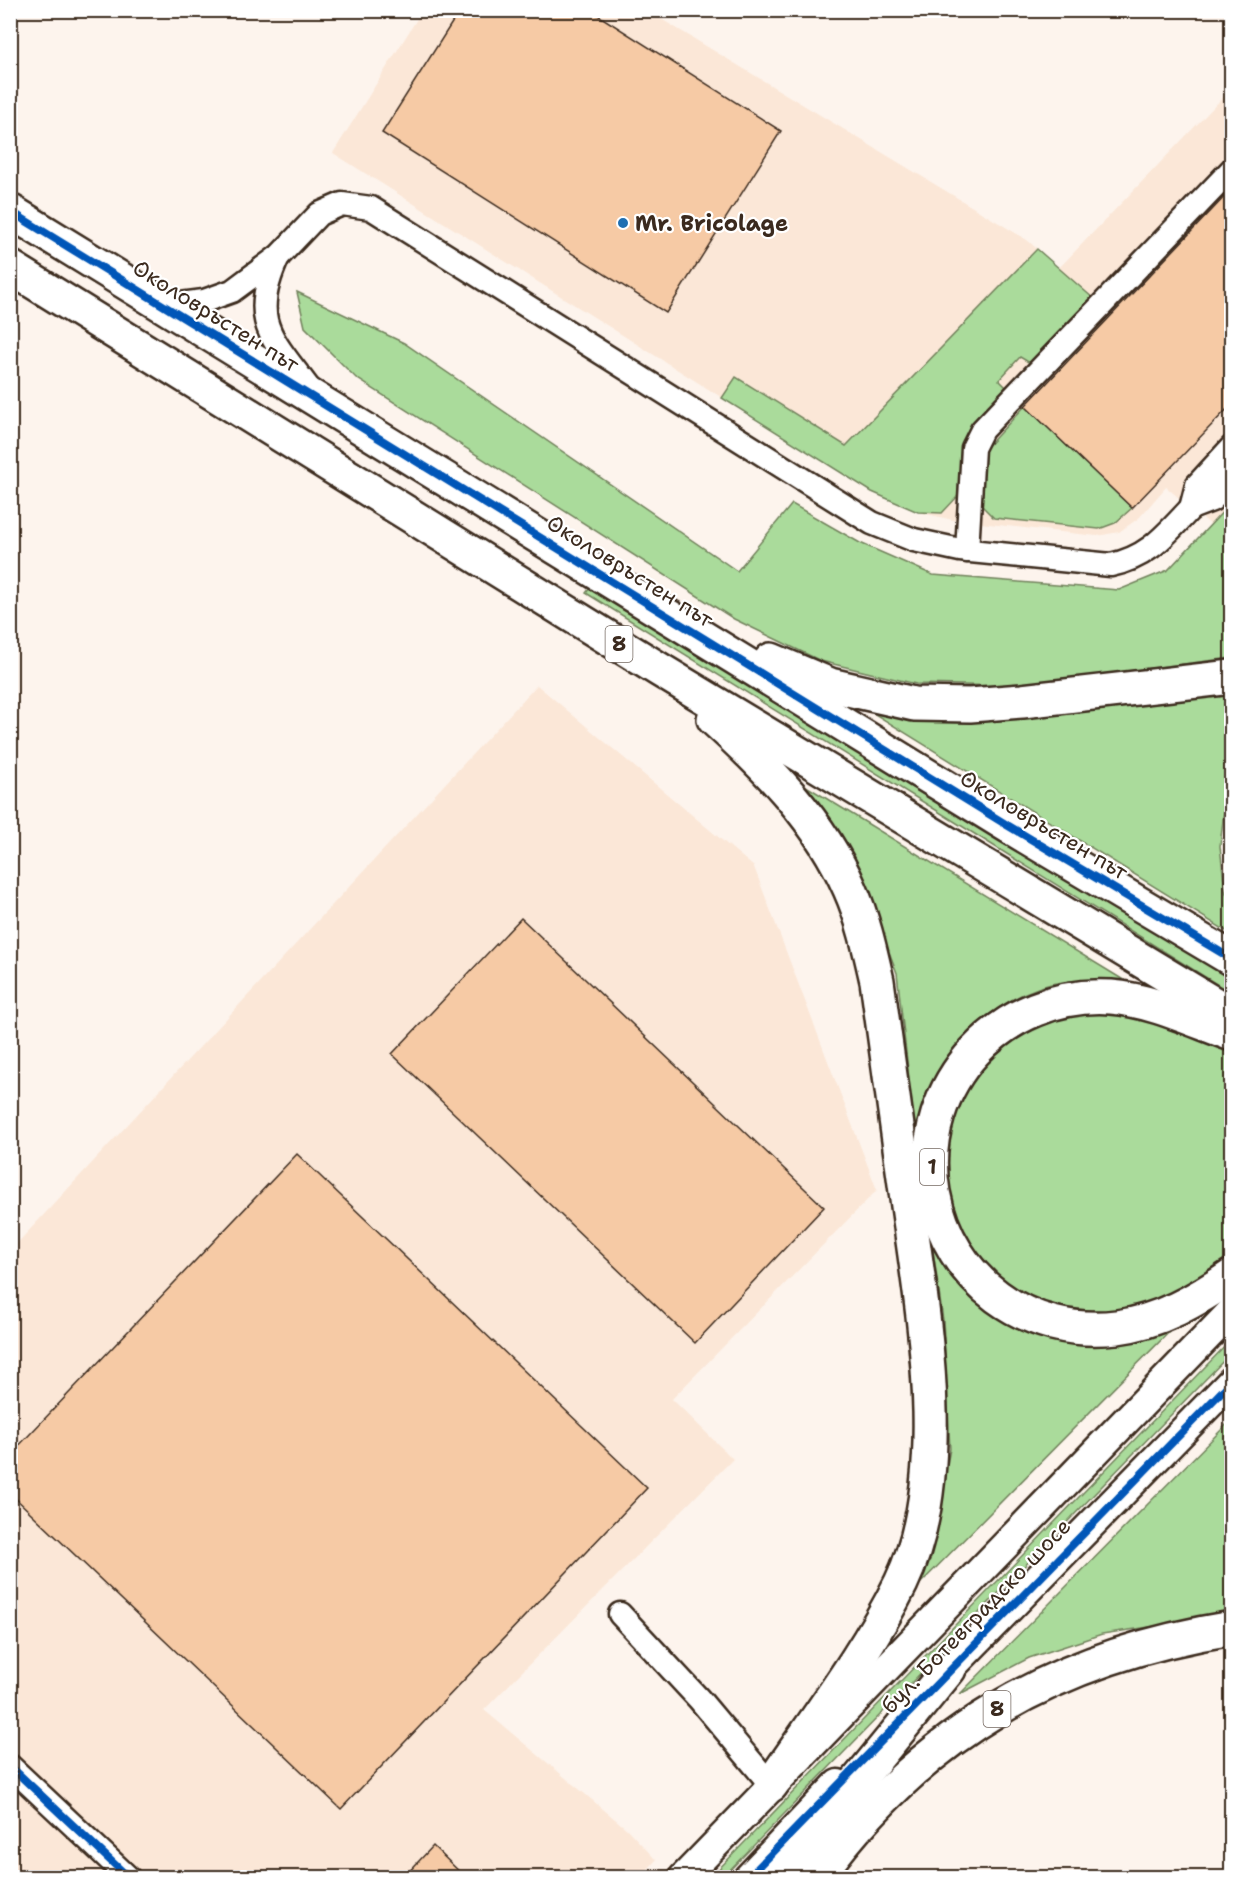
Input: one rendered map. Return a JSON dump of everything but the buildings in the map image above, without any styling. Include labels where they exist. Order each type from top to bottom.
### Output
[{"type":"highway","name":"Околовръстен път","points":[[10,211],[1007,825],[1232,959]]},
{"type":"highway","name":"8","points":[[10,267],[660,670],[1232,1015]]},
{"type":"highway","points":[[682,624],[830,685],[914,704],[970,705],[1022,702],[1232,677]]},
{"type":"highway","points":[[660,670],[781,783],[830,850],[850,890],[866,934],[877,981],[919,1286],[931,1457],[926,1499],[916,1541],[901,1582],[871,1636],[771,1785]]},
{"type":"highway","name":"1","points":[[1232,1034],[1137,1000],[1109,997],[1052,1002],[1025,1012],[1002,1024],[979,1045],[960,1070],[945,1099],[935,1128],[932,1159],[933,1190],[951,1245],[966,1269],[1009,1307],[1034,1318],[1086,1329],[1118,1327],[1178,1309],[1232,1276]]},
{"type":"highway","name":"8","points":[[816,1878],[855,1827],[916,1764],[949,1740],[1015,1699],[1066,1674],[1135,1648],[1189,1635],[1232,1628]]},
{"type":"highway","points":[[784,1878],[828,1817],[949,1669]]},
{"type":"main road","name":"бул. Ботевградско шосе","points":[[683,1878],[1232,1311]]},
{"type":"main road","name":"бул. Ботевградско шосе","points":[[748,1878],[949,1669],[1232,1381]]},
{"type":"street","points":[[967,551],[973,448],[982,430],[1232,169]]},
{"type":"street","points":[[165,306],[204,301],[232,291],[279,256],[319,214],[342,204],[371,208],[872,522],[914,540],[967,551],[1093,565],[1119,563],[1147,553],[1191,508],[1212,500],[1232,478]]},
{"type":"street","points":[[279,256],[266,284],[263,298],[267,328],[316,399]]},
{"type":"street","points":[[1191,508],[1197,485],[1232,447]]},
{"type":"street","points":[[620,1614],[699,1699],[771,1785]]},
{"type":"street","points":[[10,1766],[119,1875]]},
{"type":"shaded area","points":[[422,11],[648,11],[1027,240],[1059,268],[1231,89],[1231,503],[1211,525],[1166,487],[1139,518],[1119,532],[1097,536],[953,520],[918,512],[872,492],[333,153]]},
{"type":"shaded area","points":[[537,685],[754,867],[877,1190],[672,1399],[733,1459],[484,1710],[627,1829],[656,1860],[641,1877],[11,1877],[10,1251]]},
{"type":"green space","points":[[1037,249],[1094,299],[1030,363],[1020,357],[999,380],[1007,388],[982,413],[968,435],[961,461],[958,496],[942,513],[918,512],[872,492],[722,398],[736,377],[846,446]]},
{"type":"green space","points":[[297,292],[404,343],[737,571],[792,504],[860,543],[933,575],[1119,590],[1168,570],[1231,503],[1231,658],[1009,686],[916,684],[821,661],[734,619],[356,378],[305,327]]},
{"type":"green space","points":[[1025,406],[1132,508],[1115,523],[1099,529],[994,518],[979,503],[983,451]]},
{"type":"green space","points":[[593,584],[1231,978],[1231,993],[586,593]]},
{"type":"green space","points":[[1231,684],[1231,787],[1225,803],[1220,846],[1225,890],[1231,905],[1231,934],[852,700]]},
{"type":"green space","points":[[806,786],[1135,987],[1094,981],[1050,984],[1012,1000],[994,1011],[977,1025],[950,1056],[936,1083],[917,1149],[897,973],[852,854]]},
{"type":"green space","points":[[1082,1008],[1132,1011],[1187,1026],[1231,1050],[1231,1254],[1197,1284],[1171,1300],[1099,1315],[1056,1310],[1019,1294],[988,1270],[964,1238],[949,1200],[945,1157],[956,1104],[963,1086],[984,1053],[1012,1032],[1046,1018]]},
{"type":"green space","points":[[931,1237],[996,1312],[1174,1327],[907,1597],[931,1550],[950,1449],[943,1320]]},
{"type":"green space","points":[[1231,1340],[1231,1353],[723,1877],[711,1877]]},
{"type":"green space","points":[[1231,1420],[1231,1615],[1102,1634],[1029,1658],[960,1694]]},
{"type":"cycle path","points":[[10,211],[1007,825],[1232,959]]},
{"type":"cycle path","points":[[748,1878],[1232,1381]]},
{"type":"cycle path","points":[[10,1766],[129,1878]]},
{"type":"place","name":"Mr. Bricolage","points":[[623,223]]}]
